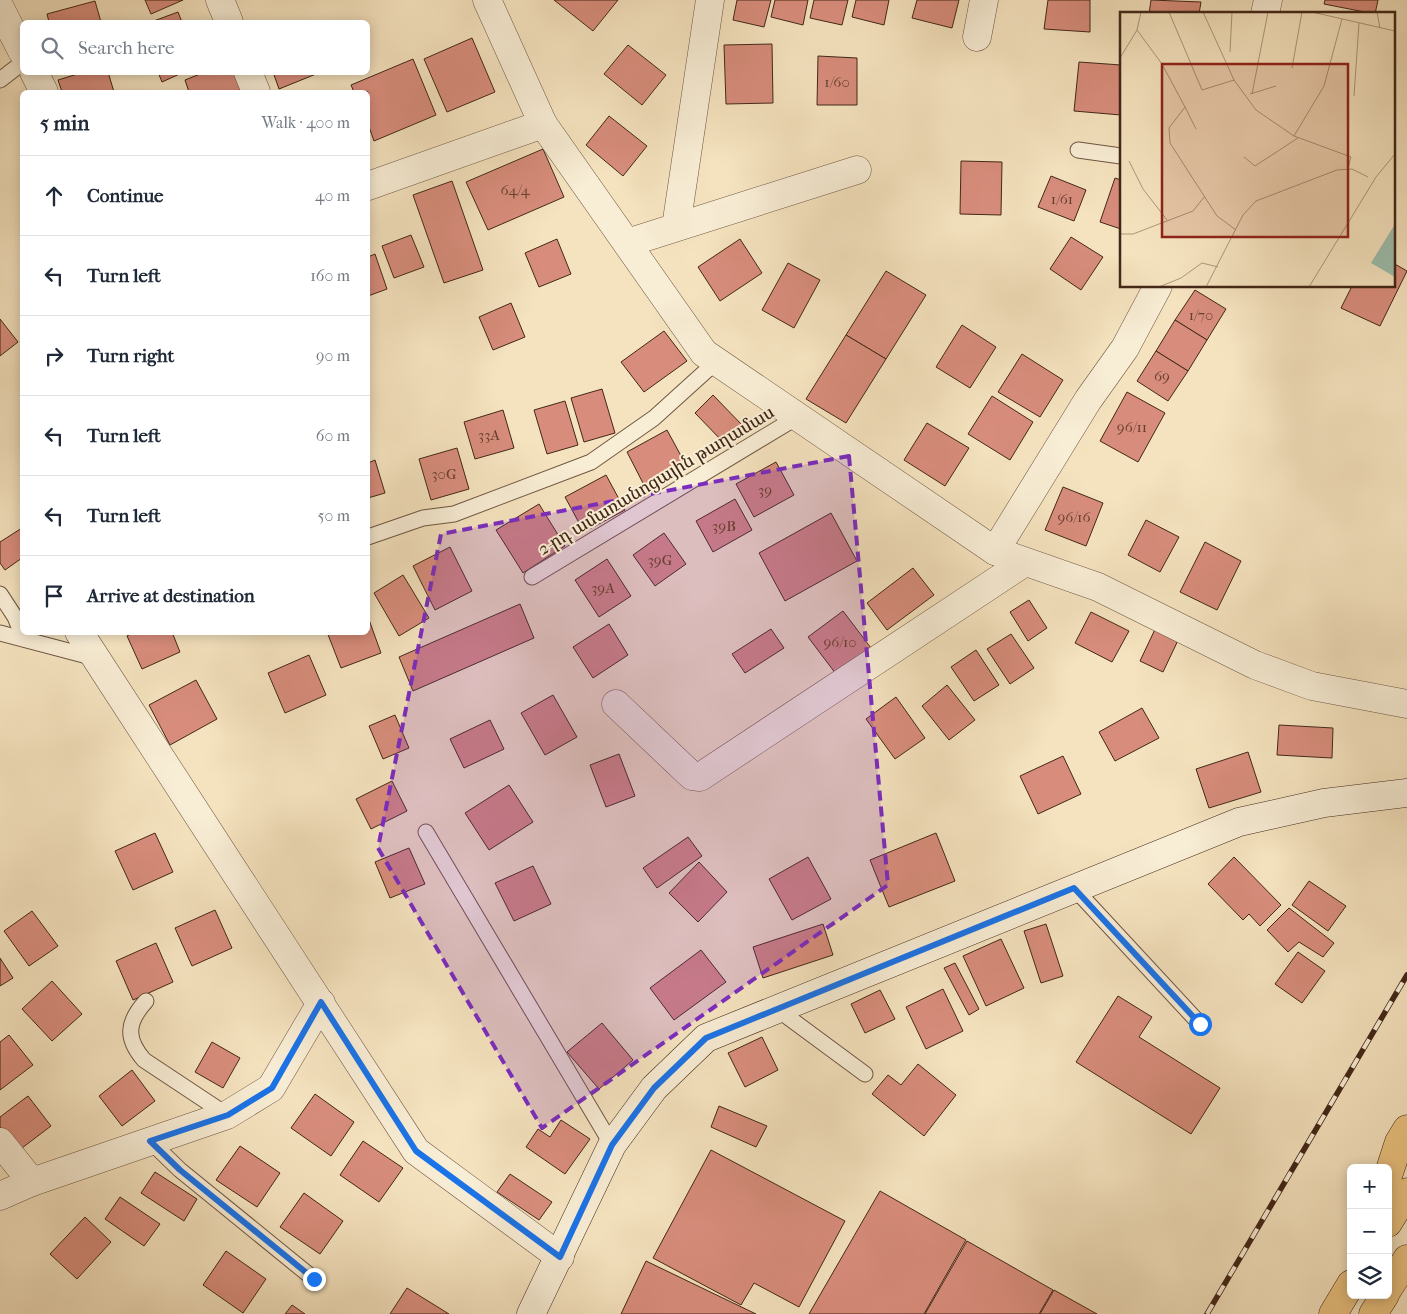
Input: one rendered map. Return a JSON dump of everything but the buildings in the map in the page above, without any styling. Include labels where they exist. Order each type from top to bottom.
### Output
[{"type":"highway","points":[[1392,1164],[1399,1142],[1407,1129]]},
{"type":"highway","points":[[1392,1216],[1407,1192]]},
{"type":"highway","points":[[1392,1283],[1407,1259]]},
{"type":"highway","points":[[1333,1314],[1347,1291]]},
{"type":"highway","points":[[1373,1314],[1382,1299]]},
{"type":"street","points":[[220,0],[228,20]]},
{"type":"street","points":[[487,0],[543,124],[704,353],[995,550],[1098,587],[1255,665],[1287,677],[1312,686],[1407,704]]},
{"type":"street","points":[[676,228],[710,0]]},
{"type":"street","points":[[977,38],[984,0]]},
{"type":"street","points":[[0,8],[20,47]]},
{"type":"street","points":[[36,75],[43,90]]},
{"type":"street","points":[[249,75],[255,90]]},
{"type":"street","points":[[370,185],[543,124]]},
{"type":"street","points":[[627,243],[857,170]]},
{"type":"street","points":[[995,550],[1088,400],[1126,348],[1157,288]]},
{"type":"street","points":[[616,704],[692,776],[700,777],[1026,562]]},
{"type":"street","points":[[81,635],[416,1151],[560,1257]]},
{"type":"street","points":[[531,1314],[560,1257],[612,1145],[654,1088],[706,1038],[1239,822],[1324,803],[1406,791]]},
{"type":"street","points":[[0,1196],[32,1182],[228,1115],[272,1088],[321,1002]]},
{"type":"street","points":[[0,1142],[32,1182]]},
{"type":"lane","points":[[0,80],[20,64]]},
{"type":"lane","points":[[1078,150],[1120,156]]},
{"type":"lane","points":[[370,536],[423,518],[454,514],[591,462],[654,418],[717,362]]},
{"type":"lane","name":"2-րդ ամառանոցային թաղամաս","points":[[532,577],[799,416]]},
{"type":"lane","points":[[0,594],[16,617],[20,628]]},
{"type":"lane","points":[[0,632],[95,658]]},
{"type":"lane","points":[[23,635],[24,639]]},
{"type":"lane","points":[[426,832],[612,1145]]},
{"type":"lane","points":[[1074,888],[1200,1024]]},
{"type":"lane","points":[[146,1001],[133,1016],[131,1040],[135,1050],[144,1060],[228,1115]]},
{"type":"lane","points":[[777,1009],[864,1074]]},
{"type":"lane","points":[[150,1141],[180,1170],[314,1279]]},
{"type":"highlighted area","points":[[849,456],[888,885],[542,1128],[378,848],[441,534]]},
{"type":"railway","points":[[1207,1314],[1407,975]]},
{"type":"route","points":[[314,1279],[180,1170],[150,1141],[228,1115],[272,1088],[321,1002],[416,1151],[560,1257],[612,1145],[654,1088],[706,1038],[1074,888],[1200,1024]]}]
